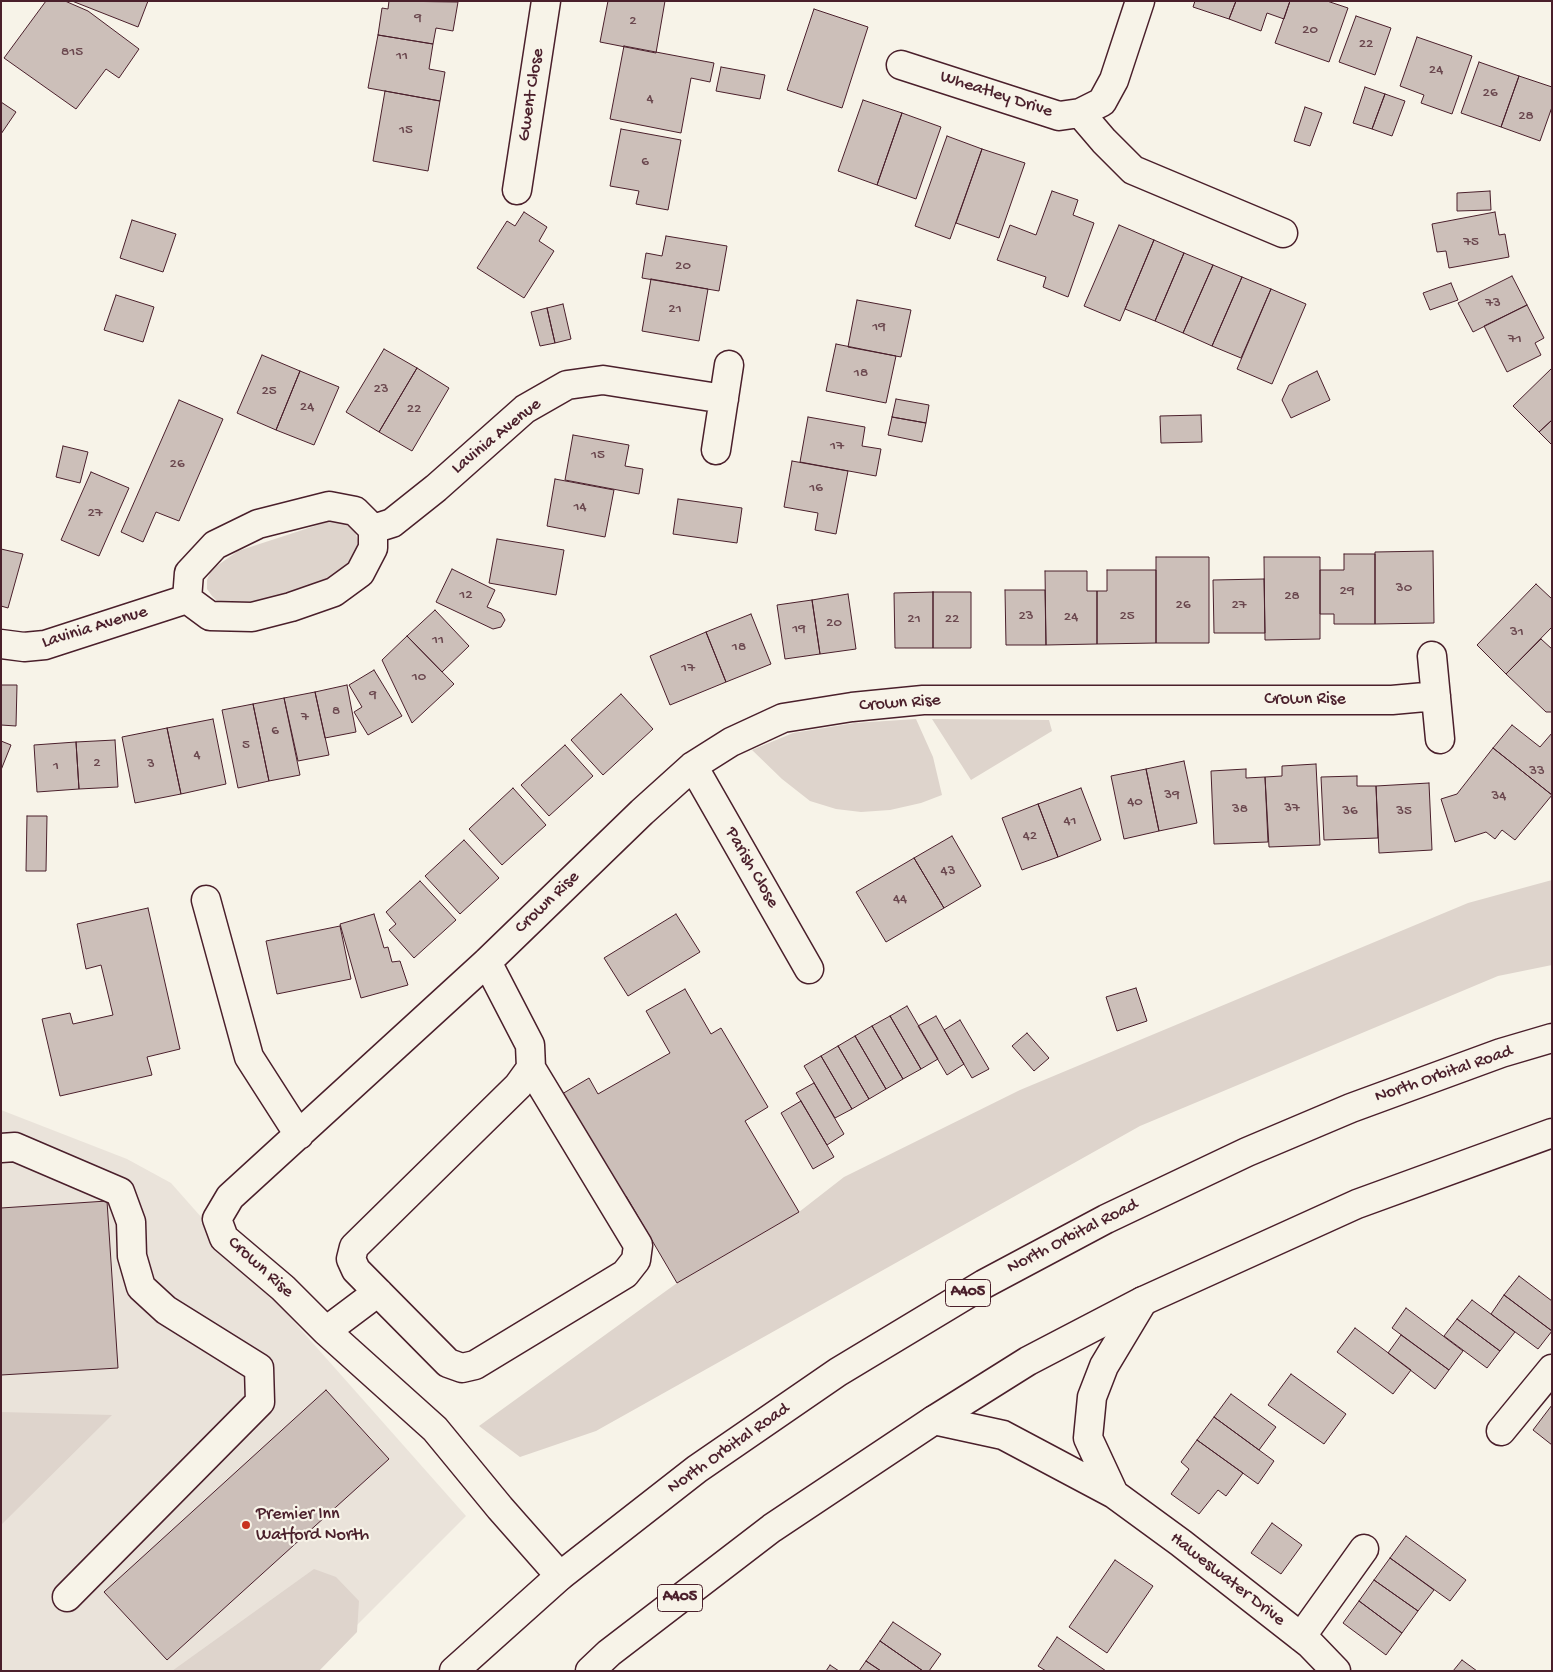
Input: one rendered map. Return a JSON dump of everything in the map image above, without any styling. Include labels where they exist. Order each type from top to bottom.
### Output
[{"type":"main road","name":"Gwent Close","points":[[517,190],[546,1]]},
{"type":"main road","name":"Wheatley Drive","points":[[901,65],[1059,116],[1080,113],[1102,102],[1114,80],[1140,1]]},
{"type":"main road","points":[[1080,113],[1133,170],[1283,233]]},
{"type":"main road","points":[[716,450],[729,364]]},
{"type":"main road","name":"Lavinia Avenue","points":[[373,529],[392,523],[436,488],[525,409],[567,384],[603,380],[724,400]]},
{"type":"main road","points":[[329,506],[355,511],[373,529],[373,548],[360,573],[334,592],[291,608],[252,618],[210,616],[187,599],[189,573],[215,545],[258,524],[329,506]]},
{"type":"main road","name":"Lavinia Avenue","points":[[1,644],[24,647],[45,645],[187,599]]},
{"type":"main road","points":[[1432,656],[1440,739]]},
{"type":"main road","name":"Crown Rise","points":[[560,1576],[500,1508],[435,1429],[326,1331],[283,1288],[224,1238],[217,1219],[230,1197],[487,962],[642,812],[693,766],[731,742],[783,718],[852,707],[923,700],[1392,700],[1436,696]]},
{"type":"main road","name":"Parish Close","points":[[693,766],[808,969]]},
{"type":"main road","points":[[206,900],[249,1057],[299,1135]]},
{"type":"main road","points":[[487,962],[530,1045],[531,1068],[638,1245],[636,1260],[626,1274],[475,1365],[462,1368],[448,1362],[356,1270],[351,1259],[354,1247],[518,1086],[531,1068]]},
{"type":"main road","name":"North Orbital Road","points":[[454,1671],[560,1576],[697,1469],[838,1372],[984,1284],[1106,1219],[1247,1152],[1351,1108],[1501,1053],[1552,1038]]},
{"type":"main road","name":"A405","points":[[590,1671],[609,1653],[772,1528],[934,1420],[1028,1361],[1143,1301],[1357,1204],[1552,1133]]},
{"type":"main road","points":[[1,1148],[15,1146],[120,1192],[131,1222],[132,1256],[141,1287],[166,1310],[259,1368],[260,1402],[67,1597]]},
{"type":"main road","points":[[326,1331],[378,1292]]},
{"type":"main road","name":"Haweswater Drive","points":[[1114,1494],[1088,1438],[1092,1397],[1104,1366],[1143,1301]]},
{"type":"main road","points":[[1501,1431],[1552,1369]]},
{"type":"main road","name":"Haweswater Drive","points":[[934,1420],[1003,1435],[1114,1494],[1181,1543],[1310,1644],[1336,1671]]},
{"type":"main road","points":[[1301,1637],[1364,1549]]},
{"type":"shaded area","points":[[330,521],[346,524],[355,532],[359,543],[355,558],[347,573],[315,588],[251,606],[219,603],[207,589],[207,580],[211,570],[238,551]]},
{"type":"shaded area","points":[[916,719],[933,757],[942,795],[921,803],[890,810],[861,812],[836,809],[810,801],[782,779],[752,750],[793,733],[855,723]]},
{"type":"shaded area","points":[[932,719],[1049,720],[1052,731],[971,780]]},
{"type":"shaded area","points":[[1552,880],[1552,965],[1498,976],[1140,1126],[596,1431],[520,1457],[479,1426],[677,1283],[799,1212],[844,1177],[1020,1090],[1468,903]]},
{"type":"shaded area","points":[[1,1110],[127,1159],[171,1183],[466,1516],[311,1671],[1,1671]]},
{"type":"shaded area","points":[[1,1412],[112,1415],[1,1525]]},
{"type":"shaded area","points":[[314,1569],[336,1577],[359,1601],[357,1632],[319,1671],[172,1671]]},
{"type":"building","points":[[46,1],[65,1],[88,11],[139,49],[119,78],[106,69],[76,109],[4,58]]},
{"type":"building","points":[[72,1],[148,1],[138,27]]},
{"type":"building","points":[[389,1],[458,2],[453,31],[436,28],[433,44],[378,35],[382,8],[388,9]]},
{"type":"building","points":[[608,1],[665,1],[656,53],[600,42]]},
{"type":"building","points":[[1195,1],[1236,1],[1229,19],[1193,7]]},
{"type":"building","points":[[1236,1],[1290,1],[1284,19],[1267,13],[1261,31],[1229,19]]},
{"type":"building","points":[[1290,1],[1327,1],[1348,8],[1329,62],[1275,43]]},
{"type":"building","points":[[814,9],[868,27],[842,108],[787,90]]},
{"type":"building","points":[[1356,16],[1391,28],[1375,75],[1339,62]]},
{"type":"building","points":[[378,35],[433,44],[429,69],[445,72],[440,101],[368,88]]},
{"type":"building","points":[[1417,37],[1472,56],[1452,114],[1421,103],[1424,95],[1400,86]]},
{"type":"building","points":[[624,46],[714,63],[710,82],[691,78],[681,133],[610,119]]},
{"type":"building","points":[[1479,62],[1519,76],[1501,127],[1461,113]]},
{"type":"building","points":[[721,67],[765,75],[760,99],[716,91]]},
{"type":"building","points":[[1519,76],[1552,87],[1552,107],[1540,141],[1501,127]]},
{"type":"building","points":[[1365,87],[1385,94],[1372,129],[1353,123]]},
{"type":"building","points":[[385,91],[440,101],[428,171],[373,161]]},
{"type":"building","points":[[1385,94],[1405,101],[1392,136],[1372,129]]},
{"type":"building","points":[[863,100],[902,113],[877,185],[838,171]]},
{"type":"building","points":[[1,102],[16,112],[1,134]]},
{"type":"building","points":[[1305,107],[1322,113],[1310,146],[1294,141]]},
{"type":"building","points":[[902,113],[941,127],[916,199],[877,185]]},
{"type":"building","points":[[621,129],[681,140],[668,210],[636,204],[639,191],[610,186]]},
{"type":"building","points":[[947,136],[982,149],[950,239],[915,226]]},
{"type":"building","points":[[982,149],[1025,163],[999,238],[956,223]]},
{"type":"building","points":[[1052,191],[1078,200],[1073,215],[1094,223],[1068,297],[1043,287],[1046,277],[997,260],[1010,225],[1036,235]]},
{"type":"building","points":[[1490,191],[1491,210],[1457,211],[1457,193]]},
{"type":"building","points":[[524,212],[547,227],[539,241],[554,251],[524,298],[477,268],[507,221],[515,226]]},
{"type":"building","points":[[1495,212],[1499,235],[1505,234],[1509,257],[1449,268],[1446,251],[1437,252],[1432,224]]},
{"type":"building","points":[[132,220],[176,234],[163,272],[120,258]]},
{"type":"building","points":[[1119,225],[1154,240],[1120,321],[1084,306]]},
{"type":"building","points":[[666,236],[727,246],[719,291],[642,278],[646,253],[662,256]]},
{"type":"building","points":[[1154,240],[1184,253],[1155,321],[1125,309]]},
{"type":"building","points":[[1184,253],[1213,265],[1183,333],[1155,321]]},
{"type":"building","points":[[1213,265],[1242,277],[1212,346],[1183,333]]},
{"type":"building","points":[[1512,276],[1527,305],[1473,332],[1458,303]]},
{"type":"building","points":[[1242,277],[1271,289],[1241,358],[1212,346]]},
{"type":"building","points":[[651,279],[708,289],[699,341],[642,331]]},
{"type":"building","points":[[1451,283],[1458,300],[1430,310],[1423,293]]},
{"type":"building","points":[[1271,289],[1306,304],[1272,384],[1237,369]]},
{"type":"building","points":[[116,295],[154,307],[143,342],[104,330]]},
{"type":"building","points":[[857,300],[911,310],[901,357],[848,347]]},
{"type":"building","points":[[563,304],[571,339],[555,343],[547,308]]},
{"type":"building","points":[[1527,305],[1544,338],[1535,343],[1541,355],[1507,372],[1484,326]]},
{"type":"building","points":[[547,308],[555,343],[540,346],[531,312]]},
{"type":"building","points":[[836,344],[896,356],[886,403],[826,391]]},
{"type":"building","points":[[384,349],[417,368],[379,432],[346,412]]},
{"type":"building","points":[[262,355],[300,371],[276,430],[237,413]]},
{"type":"building","points":[[417,368],[449,388],[412,451],[379,432]]},
{"type":"building","points":[[1552,368],[1552,420],[1539,432],[1513,406]]},
{"type":"building","points":[[300,371],[339,387],[314,445],[276,430]]},
{"type":"building","points":[[1317,371],[1330,400],[1291,418],[1282,400],[1289,385]]},
{"type":"building","points":[[896,399],[929,405],[926,423],[892,417]]},
{"type":"building","points":[[179,400],[223,419],[179,521],[156,512],[143,542],[121,532]]},
{"type":"building","points":[[1201,415],[1202,442],[1161,443],[1160,416]]},
{"type":"building","points":[[808,417],[865,427],[862,446],[881,449],[876,476],[800,462]]},
{"type":"building","points":[[892,417],[926,423],[922,442],[888,435]]},
{"type":"building","points":[[1552,420],[1552,445],[1539,432]]},
{"type":"building","points":[[573,435],[629,445],[625,466],[643,469],[639,494],[565,480]]},
{"type":"building","points":[[63,446],[88,452],[80,483],[56,477]]},
{"type":"building","points":[[792,461],[848,471],[836,534],[815,530],[818,513],[784,507]]},
{"type":"building","points":[[91,472],[129,488],[99,556],[61,540]]},
{"type":"building","points":[[555,479],[614,490],[605,537],[547,526]]},
{"type":"building","points":[[678,499],[742,508],[737,543],[673,534]]},
{"type":"building","points":[[497,539],[564,550],[556,595],[489,583]]},
{"type":"building","points":[[1,549],[23,554],[8,608],[1,606]]},
{"type":"building","points":[[1433,551],[1434,623],[1375,624],[1375,552]]},
{"type":"building","points":[[1344,554],[1375,554],[1375,624],[1334,624],[1334,614],[1320,614],[1320,570],[1344,570]]},
{"type":"building","points":[[1156,557],[1209,557],[1209,643],[1156,643]]},
{"type":"building","points":[[1264,557],[1320,557],[1320,639],[1265,640]]},
{"type":"building","points":[[452,569],[495,590],[487,607],[501,613],[505,620],[501,627],[493,629],[436,602]]},
{"type":"building","points":[[1107,570],[1156,570],[1156,643],[1097,644],[1097,591],[1107,591]]},
{"type":"building","points":[[1045,571],[1087,571],[1087,591],[1097,591],[1097,644],[1046,645]]},
{"type":"building","points":[[1264,579],[1265,633],[1214,633],[1213,580]]},
{"type":"building","points":[[1536,584],[1552,599],[1552,627],[1506,674],[1477,645]]},
{"type":"building","points":[[1005,590],[1045,590],[1046,645],[1006,645]]},
{"type":"building","points":[[933,592],[971,592],[971,648],[933,648]]},
{"type":"building","points":[[933,592],[933,648],[895,648],[894,593]]},
{"type":"building","points":[[848,594],[856,649],[820,654],[812,600]]},
{"type":"building","points":[[812,600],[820,654],[785,659],[777,605]]},
{"type":"building","points":[[435,610],[469,646],[442,672],[407,636]]},
{"type":"building","points":[[751,614],[771,664],[726,682],[706,632]]},
{"type":"building","points":[[706,632],[726,682],[670,705],[650,656]]},
{"type":"building","points":[[407,636],[454,684],[412,723],[382,660]]},
{"type":"building","points":[[1541,639],[1552,649],[1552,712],[1546,712],[1506,674]]},
{"type":"building","points":[[374,670],[402,716],[368,735],[354,712],[362,707],[349,685]]},
{"type":"building","points":[[1,685],[17,685],[16,726],[1,725]]},
{"type":"building","points":[[347,685],[356,732],[325,738],[315,692]]},
{"type":"building","points":[[315,692],[329,755],[298,761],[284,698]]},
{"type":"building","points":[[621,694],[653,729],[603,775],[571,740]]},
{"type":"building","points":[[284,698],[300,775],[269,781],[253,704]]},
{"type":"building","points":[[253,704],[269,781],[238,788],[222,710]]},
{"type":"building","points":[[213,719],[226,784],[181,794],[167,728]]},
{"type":"building","points":[[1512,725],[1540,747],[1552,733],[1552,795],[1493,748]]},
{"type":"building","points":[[167,728],[181,794],[135,803],[122,737]]},
{"type":"building","points":[[115,740],[118,787],[79,789],[76,742]]},
{"type":"building","points":[[1,741],[11,745],[1,770]]},
{"type":"building","points":[[76,742],[79,789],[37,792],[34,745]]},
{"type":"building","points":[[565,745],[593,776],[549,816],[521,785]]},
{"type":"building","points":[[1493,748],[1552,795],[1515,840],[1502,830],[1495,839],[1486,832],[1455,842],[1441,799],[1457,794]]},
{"type":"building","points":[[1184,761],[1197,823],[1159,831],[1146,769]]},
{"type":"building","points":[[1316,764],[1320,845],[1269,847],[1265,777],[1282,776],[1282,766]]},
{"type":"building","points":[[1146,769],[1159,831],[1124,839],[1111,776]]},
{"type":"building","points":[[1246,769],[1246,778],[1265,777],[1268,842],[1214,844],[1211,771]]},
{"type":"building","points":[[1357,776],[1357,786],[1376,786],[1378,838],[1324,840],[1321,777]]},
{"type":"building","points":[[1429,783],[1432,850],[1379,853],[1376,786]]},
{"type":"building","points":[[513,788],[546,825],[502,865],[469,829]]},
{"type":"building","points":[[1081,788],[1101,840],[1058,857],[1038,804]]},
{"type":"building","points":[[1038,804],[1058,857],[1022,870],[1002,818]]},
{"type":"building","points":[[27,816],[47,816],[46,871],[26,871]]},
{"type":"building","points":[[952,836],[981,886],[944,908],[914,858]]},
{"type":"building","points":[[464,840],[499,878],[460,914],[425,876]]},
{"type":"building","points":[[914,858],[944,908],[886,942],[856,892]]},
{"type":"building","points":[[420,881],[456,920],[414,958],[389,930],[396,924],[386,912]]},
{"type":"building","points":[[148,908],[180,1049],[147,1057],[152,1075],[60,1096],[42,1019],[70,1013],[73,1024],[113,1015],[101,965],[86,969],[77,924]]},
{"type":"building","points":[[374,914],[384,948],[388,947],[392,962],[400,961],[408,985],[361,998],[340,924]]},
{"type":"building","points":[[676,914],[700,952],[628,996],[604,958]]},
{"type":"building","points":[[340,926],[351,979],[277,994],[266,941]]},
{"type":"building","points":[[1136,988],[1147,1021],[1117,1031],[1106,997]]},
{"type":"building","points":[[685,989],[711,1034],[721,1028],[768,1107],[745,1121],[799,1212],[677,1283],[626,1196],[618,1201],[557,1097],[589,1078],[598,1094],[670,1053],[646,1011]]},
{"type":"building","points":[[907,1006],[938,1059],[921,1069],[890,1016]]},
{"type":"building","points":[[890,1016],[921,1069],[903,1079],[872,1026]]},
{"type":"building","points":[[936,1016],[964,1064],[947,1075],[918,1026]]},
{"type":"building","points":[[960,1020],[989,1069],[972,1078],[944,1030]]},
{"type":"building","points":[[872,1026],[903,1079],[886,1089],[855,1036]]},
{"type":"building","points":[[1027,1033],[1049,1058],[1034,1071],[1012,1046]]},
{"type":"building","points":[[855,1036],[886,1089],[869,1099],[838,1046]]},
{"type":"building","points":[[838,1046],[869,1099],[852,1109],[821,1056]]},
{"type":"building","points":[[821,1056],[852,1109],[835,1118],[804,1066]]},
{"type":"building","points":[[814,1083],[844,1134],[827,1145],[796,1093]]},
{"type":"building","points":[[801,1101],[834,1157],[813,1169],[781,1113]]},
{"type":"building","points":[[107,1201],[118,1368],[1,1375],[1,1208]]},
{"type":"building","points":[[1519,1276],[1552,1301],[1552,1331],[1504,1295]]},
{"type":"building","points":[[1504,1295],[1552,1331],[1538,1349],[1491,1314]]},
{"type":"building","points":[[1472,1300],[1515,1332],[1500,1351],[1457,1319]]},
{"type":"building","points":[[1406,1308],[1463,1351],[1449,1370],[1392,1328]]},
{"type":"building","points":[[1457,1319],[1500,1351],[1487,1368],[1444,1336]]},
{"type":"building","points":[[1355,1328],[1411,1370],[1393,1394],[1337,1352]]},
{"type":"building","points":[[1401,1335],[1449,1370],[1435,1389],[1388,1353]]},
{"type":"building","points":[[1291,1374],[1346,1414],[1324,1444],[1268,1405]]},
{"type":"building","name":"Premier Inn Watford North","points":[[326,1390],[389,1459],[167,1660],[104,1592]]},
{"type":"building","points":[[1231,1394],[1276,1427],[1259,1450],[1214,1417]]},
{"type":"building","points":[[1552,1405],[1552,1445],[1533,1430]]},
{"type":"building","points":[[1214,1417],[1274,1461],[1258,1484],[1197,1440]]},
{"type":"building","points":[[1197,1440],[1243,1473],[1226,1496],[1218,1490],[1199,1514],[1171,1494],[1189,1469],[1181,1462]]},
{"type":"building","points":[[1272,1523],[1302,1545],[1281,1574],[1251,1553]]},
{"type":"building","points":[[1406,1536],[1466,1580],[1450,1601],[1390,1558]]},
{"type":"building","points":[[1390,1558],[1434,1590],[1418,1611],[1374,1580]]},
{"type":"building","points":[[1115,1560],[1153,1586],[1107,1653],[1069,1627]]},
{"type":"building","points":[[1374,1580],[1418,1611],[1402,1633],[1359,1601]]},
{"type":"building","points":[[1359,1601],[1402,1633],[1386,1655],[1343,1623]]},
{"type":"building","points":[[893,1622],[941,1654],[929,1671],[923,1671],[880,1641]]},
{"type":"building","points":[[1057,1637],[1106,1671],[1046,1671],[1038,1666]]},
{"type":"building","points":[[880,1641],[923,1671],[881,1671],[866,1661]]},
{"type":"building","points":[[1462,1660],[1477,1671],[1453,1671]]},
{"type":"building","points":[[866,1661],[881,1671],[859,1671]]},
{"type":"building","points":[[830,1665],[839,1671],[826,1671]]},
{"type":"place","name":"Premier Inn Watford North","points":[[246,1525]]}]
